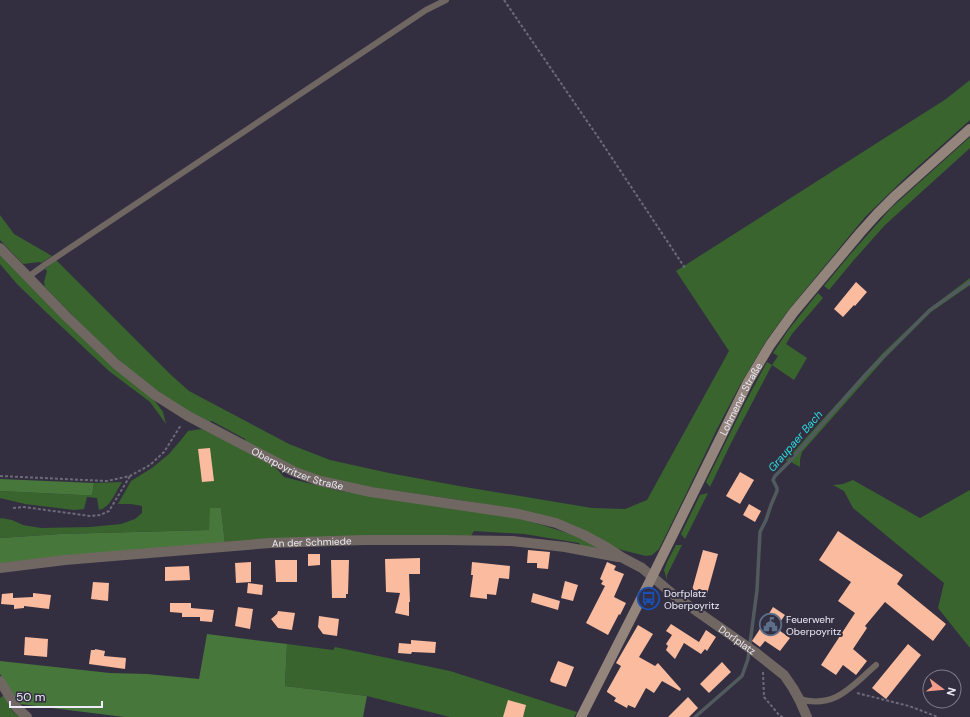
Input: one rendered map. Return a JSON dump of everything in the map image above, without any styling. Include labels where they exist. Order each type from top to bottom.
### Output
[{"type":"main road","name":"Lohmener Straße","points":[[582,717],[748,382],[770,345],[793,313],[877,214],[970,129]]},
{"type":"street","name":"Oberpoyritzer Straße","points":[[0,248],[66,316],[116,364],[155,395],[188,416],[295,472],[320,481],[370,492],[519,514],[556,523],[584,535],[606,547],[642,568],[652,577]]},
{"type":"street","name":"An der Schmiede","points":[[0,568],[65,560],[270,543],[364,540],[512,541],[565,546],[623,558]]},
{"type":"street","name":"Dorfplatz","points":[[652,577],[675,596],[744,644],[784,675],[808,717]]},
{"type":"street","points":[[0,681],[16,707],[24,716]]},
{"type":"lane","points":[[28,277],[426,10],[446,0]]},
{"type":"lane","points":[[799,699],[810,702],[834,698],[846,691],[876,665]]},
{"type":"path","points":[[504,0],[685,268]]},
{"type":"path","points":[[0,476],[107,480],[130,476],[150,465],[164,452],[188,416]]},
{"type":"path","points":[[14,508],[24,507],[90,516],[100,515],[109,511],[130,476]]},
{"type":"path","points":[[758,655],[764,697],[780,716],[784,717]]},
{"type":"path","points":[[846,691],[909,706],[938,717]]},
{"type":"green space","points":[[970,80],[970,120],[903,180],[865,217],[787,312],[766,341],[740,385],[717,429],[659,549],[652,555],[646,556],[618,549],[518,510],[369,487],[320,477],[295,467],[246,442],[245,439],[212,421],[209,422],[191,413],[146,383],[116,357],[45,287],[44,282],[47,271],[45,269],[56,260],[170,374],[189,391],[289,444],[330,460],[459,486],[592,508],[625,509],[647,500],[729,351],[676,271],[946,99]]},
{"type":"green space","points":[[970,137],[970,148],[885,225],[829,290],[824,286],[891,208]]},
{"type":"green space","points":[[0,215],[14,234],[52,256],[41,263],[23,264],[0,240]]},
{"type":"green space","points":[[0,252],[115,367],[155,401],[163,412],[166,424],[150,402],[109,371],[17,284],[0,264]]},
{"type":"green space","points":[[970,278],[970,285],[931,312],[885,358],[802,452],[800,467],[789,461],[780,460],[795,450],[883,353],[929,309]]},
{"type":"green space","points":[[818,293],[823,298],[792,334],[786,344],[807,358],[794,380],[772,365],[778,356],[773,353],[789,329]]},
{"type":"green space","points":[[767,362],[772,365],[731,443],[710,487],[706,482],[745,403]]},
{"type":"green space","points":[[202,429],[264,460],[278,470],[284,477],[340,491],[519,518],[584,539],[606,551],[580,546],[579,543],[524,534],[474,531],[471,536],[358,536],[225,544],[221,508],[209,530],[60,534],[0,538],[1,518],[12,520],[23,525],[41,528],[90,527],[121,524],[135,519],[142,513],[142,506],[118,504],[131,481],[152,468],[169,454],[188,431]]},
{"type":"green space","points":[[0,479],[94,483],[92,495],[80,495],[0,491]]},
{"type":"green space","points":[[853,480],[920,518],[970,490],[970,648],[938,608],[944,583],[853,508],[844,491],[833,485],[843,484]]},
{"type":"green space","points":[[122,482],[110,503],[99,510],[97,498],[87,497],[84,509],[74,510],[25,504],[0,498],[0,491],[92,495],[94,483]]},
{"type":"green space","points":[[708,493],[685,539],[681,534],[700,495]]},
{"type":"green space","points":[[210,508],[221,508],[225,544],[0,564],[0,538],[60,534],[209,530]]},
{"type":"green space","points":[[676,545],[682,545],[667,575],[667,580],[664,570]]},
{"type":"green space","points":[[207,634],[287,644],[285,686],[367,696],[363,717],[124,717],[20,704],[0,674],[0,661],[110,673],[147,674],[199,679]]},
{"type":"green space","points":[[287,644],[333,650],[335,647],[450,671],[577,712],[574,717],[450,717],[367,696],[285,686]]},
{"type":"green space","points":[[4,695],[12,711],[20,717],[0,717],[0,698]]},
{"type":"building","points":[[856,282],[867,292],[843,317],[834,309]]},
{"type":"building","points":[[210,448],[214,481],[202,482],[198,449]]},
{"type":"building","points":[[740,472],[754,480],[740,504],[726,496]]},
{"type":"building","points":[[749,504],[761,511],[755,522],[743,515]]},
{"type":"building","points":[[838,531],[903,575],[897,584],[946,624],[933,641],[885,602],[865,626],[867,628],[853,649],[867,661],[856,675],[843,665],[836,675],[821,665],[855,613],[838,601],[851,582],[819,560]]},
{"type":"building","points":[[528,550],[550,552],[548,569],[537,568],[537,563],[527,563]]},
{"type":"building","points":[[703,550],[718,554],[707,594],[692,590]]},
{"type":"building","points":[[308,554],[320,554],[320,565],[308,566]]},
{"type":"building","points":[[420,558],[420,574],[409,574],[409,616],[395,613],[400,593],[386,592],[385,559]]},
{"type":"building","points":[[275,560],[297,560],[297,582],[276,582]]},
{"type":"building","points":[[331,560],[349,560],[348,594],[346,594],[346,598],[332,598]]},
{"type":"building","points":[[251,562],[251,582],[236,583],[235,563]]},
{"type":"building","points":[[472,562],[510,566],[509,579],[499,578],[496,595],[487,594],[487,599],[470,597],[473,575],[471,575]]},
{"type":"building","points":[[607,562],[616,566],[614,570],[624,574],[614,597],[626,603],[608,635],[586,623],[605,586],[601,584],[603,581],[600,579]]},
{"type":"building","points":[[189,566],[190,580],[165,581],[165,567]]},
{"type":"building","points":[[565,581],[578,585],[573,601],[561,598]]},
{"type":"building","points":[[93,582],[109,583],[108,601],[91,599]]},
{"type":"building","points":[[248,583],[263,585],[262,595],[247,593]]},
{"type":"building","points":[[13,593],[13,598],[33,597],[33,593],[51,595],[49,609],[24,606],[24,608],[14,609],[14,605],[1,604],[2,594]]},
{"type":"building","points":[[533,593],[560,601],[558,610],[531,602]]},
{"type":"building","points":[[170,603],[191,603],[191,608],[214,610],[212,622],[200,621],[200,617],[182,617],[182,613],[170,612]]},
{"type":"building","points":[[238,607],[253,609],[250,629],[235,626]]},
{"type":"building","points":[[773,607],[785,615],[776,628],[790,638],[780,651],[765,641],[760,647],[752,641]]},
{"type":"building","points":[[278,611],[295,613],[292,630],[278,628],[271,619],[277,614]]},
{"type":"building","points":[[319,616],[339,619],[337,636],[323,634],[318,627]]},
{"type":"building","points":[[671,624],[699,642],[706,630],[716,637],[707,651],[705,649],[701,654],[684,643],[675,659],[666,650],[668,646],[666,644],[672,635],[666,631]]},
{"type":"building","points":[[638,625],[653,634],[639,657],[655,666],[658,663],[681,689],[680,691],[662,681],[654,693],[646,688],[635,708],[628,705],[627,708],[614,701],[616,698],[607,691],[621,666],[616,663]]},
{"type":"building","points":[[25,637],[48,639],[47,657],[24,655]]},
{"type":"building","points":[[411,640],[436,642],[435,653],[398,653],[399,643],[411,644]]},
{"type":"building","points":[[908,644],[921,655],[886,699],[872,688]]},
{"type":"building","points":[[95,649],[105,651],[104,656],[126,658],[125,669],[89,664],[91,650]]},
{"type":"building","points":[[558,661],[574,667],[566,687],[551,682],[550,680]]},
{"type":"building","points":[[722,662],[731,672],[709,693],[700,684]]},
{"type":"building","points":[[688,697],[698,708],[689,717],[668,717]]},
{"type":"building","points":[[508,700],[526,705],[523,717],[503,717]]},
{"type":"waterway","name":"Graupaer Bach","points":[[695,717],[742,676],[748,659],[757,590],[760,532],[777,491],[773,480],[775,476],[867,373],[930,310],[970,282]]},
{"type":"place","name":"Dorfplatz Oberpoyritz","points":[[648,599]]},
{"type":"place","name":"Feuerwehr Oberpoyritz","points":[[771,625]]}]
